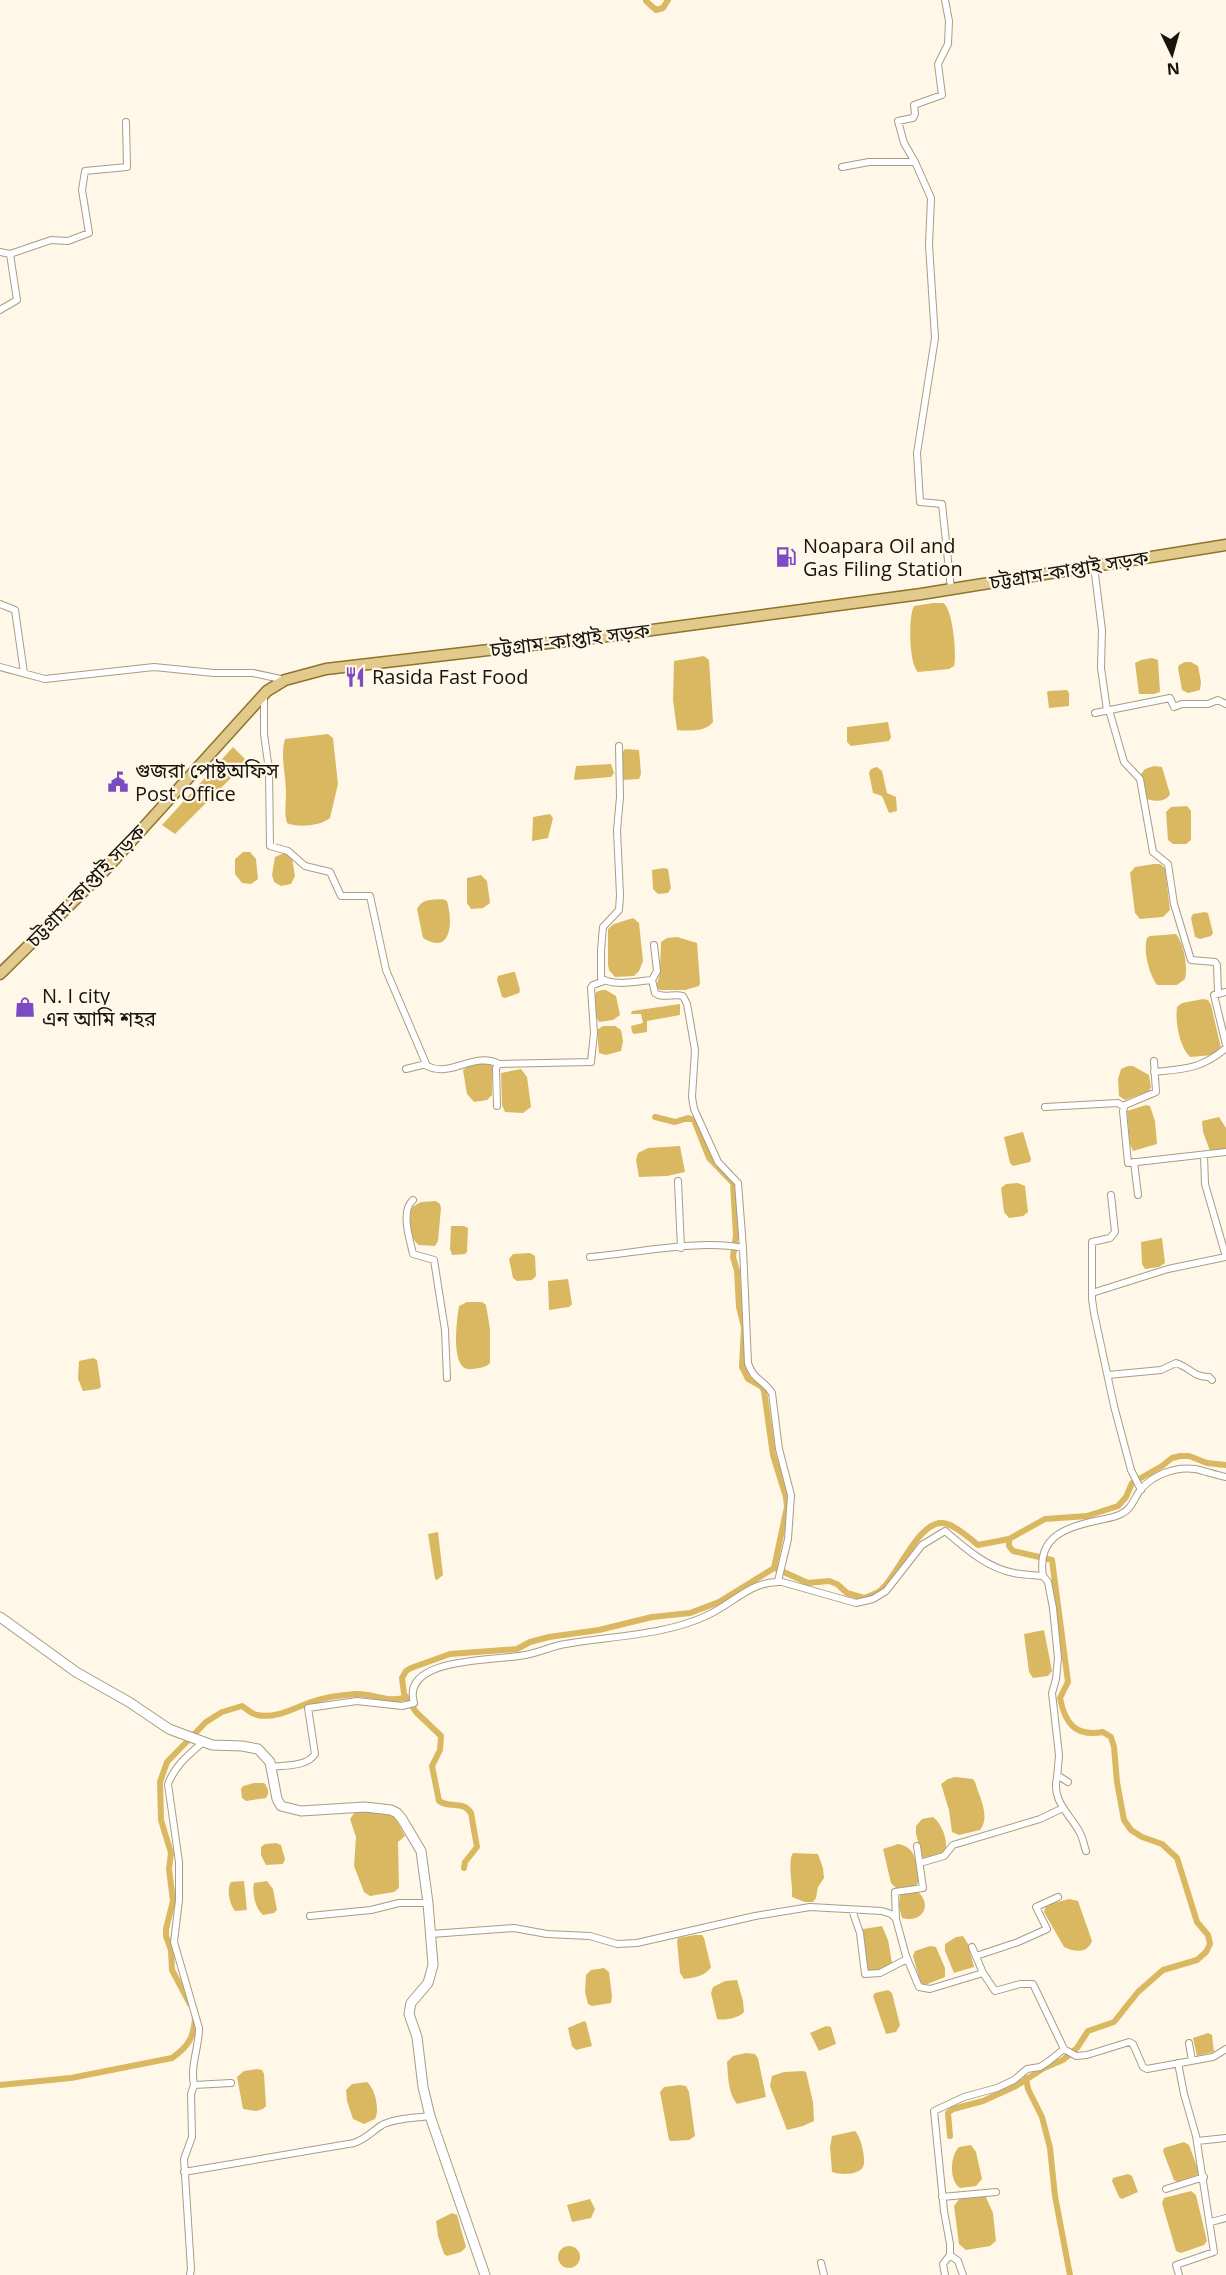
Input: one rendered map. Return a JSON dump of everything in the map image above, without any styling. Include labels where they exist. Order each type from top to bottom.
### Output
[{"type":"main road","name":"চট্টগ্রাম-কাপ্তাই সড়ক","points":[[0,974],[106,869],[264,694],[285,680],[326,669],[600,637],[951,589],[1226,545]]},
{"type":"main road","points":[[0,1617],[76,1672],[181,1734],[200,1742],[258,1749],[270,1762],[277,1799],[281,1806],[301,1811],[381,1807],[397,1813],[421,1851],[433,1965],[425,1988],[411,2003],[409,2014],[417,2037],[423,2087],[430,2116],[485,2275]]},
{"type":"street","points":[[945,0],[949,21],[948,44],[938,64],[942,95],[914,105],[913,118],[900,120],[898,124],[904,143],[931,198],[929,245],[935,338],[917,453],[920,502],[942,504],[951,589]]},
{"type":"street","points":[[0,252],[10,254],[51,240],[68,241],[89,233],[82,190],[85,171],[127,167],[126,123]]},
{"type":"street","points":[[842,167],[869,162],[915,162]]},
{"type":"street","points":[[0,310],[17,300],[10,254]]},
{"type":"street","points":[[1094,566],[1102,630],[1103,686],[1108,710],[1124,762],[1140,779],[1153,852],[1168,864],[1174,904],[1191,960],[1215,962],[1218,993]]},
{"type":"street","points":[[0,604],[15,610],[24,674]]},
{"type":"street","points":[[0,667],[45,679],[154,667],[253,674],[285,680]]},
{"type":"street","points":[[264,694],[264,734],[269,770],[270,846],[288,851],[305,866],[330,872],[341,896],[370,896],[386,970],[426,1064],[434,1070],[490,1059],[499,1064],[591,1062],[594,1033],[591,988],[593,985],[604,981],[652,980]]},
{"type":"street","points":[[1095,713],[1170,698],[1174,707],[1182,704],[1208,704],[1218,700],[1226,704]]},
{"type":"street","points":[[604,981],[601,978],[603,927],[619,910],[617,830],[620,797],[620,746]]},
{"type":"street","points":[[654,945],[657,971],[652,980],[657,995],[683,996],[687,1004],[695,1050],[692,1097],[694,1109],[718,1162],[738,1183],[748,1364],[751,1373],[768,1386],[772,1393],[779,1449],[791,1495],[788,1539],[778,1581]]},
{"type":"street","points":[[1154,1072],[1196,1067],[1215,1058],[1226,1047],[1214,995],[1226,992]]},
{"type":"street","points":[[1124,1107],[1156,1092],[1154,1061]]},
{"type":"street","points":[[406,1069],[426,1064]]},
{"type":"street","points":[[497,1106],[496,1068],[499,1064]]},
{"type":"street","points":[[1045,1107],[1118,1103],[1124,1107]]},
{"type":"street","points":[[1124,1107],[1128,1162],[1226,1152]]},
{"type":"street","points":[[1092,1293],[1168,1269],[1226,1257],[1205,1184],[1204,1155]]},
{"type":"street","points":[[1134,1162],[1138,1195]]},
{"type":"street","points":[[678,1181],[681,1248]]},
{"type":"street","points":[[1111,1195],[1115,1232],[1110,1238],[1092,1242],[1092,1293],[1094,1312],[1131,1470],[1141,1490]]},
{"type":"street","points":[[413,1200],[409,1204],[407,1214],[408,1233],[413,1254],[434,1260],[445,1330],[447,1378]]},
{"type":"street","points":[[590,1257],[729,1245],[743,1248]]},
{"type":"street","points":[[1108,1375],[1161,1370],[1176,1363],[1187,1368],[1196,1376],[1209,1377],[1212,1380]]},
{"type":"street","points":[[1086,1851],[1081,1833],[1063,1808],[1057,1792],[1059,1755],[1052,1693],[1058,1658],[1053,1608],[1048,1582],[1043,1576],[1042,1558],[1047,1542],[1055,1535],[1085,1523],[1121,1514],[1130,1508],[1141,1490],[1150,1481],[1178,1469],[1195,1469],[1226,1477]]},
{"type":"street","points":[[271,1767],[301,1763],[312,1759],[315,1754],[308,1708],[357,1701],[402,1706],[414,1703],[412,1695],[416,1681],[432,1669],[525,1655],[558,1646],[683,1625],[715,1612],[754,1586],[769,1581],[778,1581],[838,1596],[856,1603],[873,1599],[886,1591],[922,1545],[945,1531],[964,1548],[991,1566],[1014,1573],[1043,1576]]},
{"type":"street","points":[[190,2275],[184,2159],[192,2138],[193,2062],[199,2040],[199,2028],[174,1942],[179,1900],[178,1862],[168,1784],[172,1773],[200,1742]]},
{"type":"street","points":[[1058,1778],[1068,1782]]},
{"type":"street","points":[[920,1863],[944,1856],[953,1845],[1040,1819],[1063,1808]]},
{"type":"street","points":[[917,1846],[923,1888],[895,1892],[896,1919],[907,1959],[919,1986],[922,1989],[930,1989],[983,1973]]},
{"type":"street","points":[[976,1956],[1018,1942],[1047,1929],[1036,1907],[1058,1897]]},
{"type":"street","points":[[310,1916],[370,1910],[399,1903],[428,1903]]},
{"type":"street","points":[[431,1934],[514,1928],[547,1934],[590,1936],[617,1944],[665,1937],[790,1909],[819,1907],[882,1911],[891,1914],[896,1919]]},
{"type":"street","points":[[852,1910],[860,1933],[865,1974],[888,1971],[907,1959]]},
{"type":"street","points":[[972,1947],[983,1973],[995,1991],[1020,1984],[1033,1984],[1064,2049],[1076,2056],[1087,2055],[1129,2042],[1133,2044],[1143,2067],[1148,2069],[1213,2056],[1226,2049]]},
{"type":"street","points":[[1189,2043],[1192,2061]]},
{"type":"street","points":[[945,2275],[943,2264],[950,2254],[950,2244],[942,2197],[934,2111],[964,2097],[997,2088],[1014,2080],[1027,2070],[1040,2067],[1064,2049]]},
{"type":"street","points":[[1178,2063],[1204,2177],[1214,2252],[1176,2265],[1179,2275]]},
{"type":"street","points":[[194,2085],[231,2083]]},
{"type":"street","points":[[184,2172],[354,2143],[363,2140],[382,2125],[430,2116]]},
{"type":"street","points":[[1197,2141],[1226,2138]]},
{"type":"street","points":[[1166,2189],[1204,2177]]},
{"type":"street","points":[[942,2197],[996,2192]]},
{"type":"street","points":[[1211,2222],[1226,2218]]},
{"type":"street","points":[[950,2254],[958,2261],[963,2275]]},
{"type":"street","points":[[821,2263],[824,2275]]},
{"type":"shaded area","points":[[943,603],[952,622],[954,666],[949,669],[918,672],[911,651],[912,612],[914,606]]},
{"type":"shaded area","points":[[704,656],[709,660],[713,722],[706,728],[691,731],[677,730],[673,700],[674,661]]},
{"type":"shaded area","points":[[1152,658],[1158,660],[1160,692],[1139,694],[1135,663]]},
{"type":"shaded area","points":[[1185,662],[1198,666],[1200,690],[1188,693],[1182,690],[1178,668]]},
{"type":"shaded area","points":[[1067,690],[1069,706],[1049,708],[1047,692]]},
{"type":"shaded area","points":[[888,722],[891,737],[889,741],[851,746],[847,742],[847,727]]},
{"type":"shaded area","points":[[328,734],[333,738],[338,784],[330,818],[321,823],[309,825],[287,823],[283,759],[285,739]]},
{"type":"shaded area","points":[[233,747],[246,760],[246,763],[175,834],[162,825]]},
{"type":"shaded area","points":[[625,749],[639,750],[641,774],[639,779],[622,780],[622,753]]},
{"type":"shaded area","points":[[611,764],[614,773],[611,777],[574,779],[576,766]]},
{"type":"shaded area","points":[[1154,766],[1162,767],[1170,794],[1166,799],[1160,801],[1147,799],[1141,774],[1145,769]]},
{"type":"shaded area","points":[[877,767],[882,771],[887,793],[896,797],[897,811],[889,813],[882,796],[873,793],[869,773],[871,769]]},
{"type":"shaded area","points":[[1187,806],[1191,811],[1191,840],[1186,844],[1173,844],[1168,840],[1166,812],[1171,807]]},
{"type":"shaded area","points":[[550,814],[553,818],[548,838],[532,841],[533,817]]},
{"type":"shaded area","points":[[243,852],[250,852],[256,859],[258,879],[251,884],[242,883],[235,874],[235,859]]},
{"type":"shaded area","points":[[284,853],[292,858],[295,876],[291,884],[281,886],[274,882],[272,875],[275,857]]},
{"type":"shaded area","points":[[1160,864],[1165,868],[1170,910],[1163,917],[1140,919],[1135,913],[1130,873],[1135,867]]},
{"type":"shaded area","points":[[668,869],[671,888],[668,893],[658,894],[653,889],[652,870]]},
{"type":"shaded area","points":[[481,875],[487,881],[490,903],[483,908],[471,909],[467,903],[467,878]]},
{"type":"shaded area","points":[[443,899],[447,901],[450,926],[445,939],[440,943],[433,942],[423,938],[417,909],[425,901]]},
{"type":"shaded area","points":[[1208,913],[1213,933],[1211,936],[1200,939],[1195,937],[1191,918],[1193,914]]},
{"type":"shaded area","points":[[633,918],[639,923],[643,961],[634,976],[615,977],[608,965],[608,929],[614,924]]},
{"type":"shaded area","points":[[1176,934],[1185,955],[1185,979],[1177,985],[1157,985],[1148,962],[1147,938]]},
{"type":"shaded area","points":[[677,937],[697,943],[700,983],[699,986],[685,990],[660,990],[656,987],[660,973],[661,942],[667,938]]},
{"type":"shaded area","points":[[515,972],[519,993],[502,997],[498,976]]},
{"type":"shaded area","points":[[602,990],[616,996],[620,1015],[613,1020],[599,1022],[594,1000],[596,992]]},
{"type":"shaded area","points":[[1208,1000],[1211,1005],[1221,1048],[1213,1055],[1190,1057],[1183,1047],[1179,1033],[1177,1007],[1182,1003]]},
{"type":"shaded area","points":[[680,1004],[680,1015],[647,1021],[647,1032],[634,1034],[632,1032],[631,1026],[643,1023],[641,1014],[631,1014],[632,1011]]},
{"type":"shaded area","points":[[603,1026],[615,1026],[621,1030],[623,1041],[621,1051],[606,1055],[599,1053],[597,1030]]},
{"type":"shaded area","points":[[487,1062],[492,1066],[492,1095],[487,1100],[474,1102],[467,1094],[463,1070],[472,1064]]},
{"type":"shaded area","points":[[1133,1066],[1149,1075],[1151,1087],[1149,1091],[1125,1100],[1119,1096],[1118,1079],[1121,1069]]},
{"type":"shaded area","points":[[521,1069],[527,1077],[531,1107],[523,1113],[505,1112],[502,1105],[501,1073]]},
{"type":"shaded area","points":[[1146,1105],[1150,1106],[1155,1121],[1157,1144],[1133,1151],[1130,1144],[1127,1111]]},
{"type":"shaded area","points":[[1219,1117],[1226,1128],[1226,1149],[1210,1151],[1203,1132],[1202,1121]]},
{"type":"shaded area","points":[[1023,1132],[1031,1159],[1030,1162],[1013,1166],[1010,1163],[1004,1137]]},
{"type":"shaded area","points":[[680,1146],[685,1172],[667,1176],[639,1177],[636,1160],[638,1153],[648,1148]]},
{"type":"shaded area","points":[[1018,1183],[1025,1186],[1028,1212],[1023,1216],[1009,1218],[1004,1212],[1001,1188],[1006,1184]]},
{"type":"shaded area","points":[[436,1201],[441,1208],[438,1241],[435,1246],[419,1245],[411,1233],[412,1207],[421,1202]]},
{"type":"shaded area","points":[[451,1226],[468,1228],[465,1254],[452,1255]]},
{"type":"shaded area","points":[[1162,1238],[1165,1263],[1159,1267],[1145,1269],[1142,1264],[1141,1242]]},
{"type":"shaded area","points":[[530,1253],[535,1256],[536,1276],[532,1280],[517,1281],[513,1278],[509,1259],[513,1254]]},
{"type":"shaded area","points":[[568,1279],[572,1304],[569,1307],[549,1310],[548,1281]]},
{"type":"shaded area","points":[[467,1302],[482,1302],[486,1305],[490,1329],[490,1363],[484,1367],[472,1369],[465,1368],[460,1363],[456,1344],[459,1306]]},
{"type":"shaded area","points":[[93,1358],[97,1360],[101,1387],[83,1391],[78,1379],[79,1361]]},
{"type":"shaded area","points":[[438,1532],[443,1575],[437,1580],[428,1534]]},
{"type":"shaded area","points":[[1044,1630],[1052,1671],[1048,1676],[1033,1678],[1029,1672],[1024,1634]]},
{"type":"shaded area","points":[[955,1777],[973,1779],[975,1782],[984,1813],[980,1830],[959,1835],[952,1832],[949,1810],[941,1784]]},
{"type":"shaded area","points":[[264,1783],[268,1794],[266,1798],[246,1801],[242,1798],[241,1789],[243,1786]]},
{"type":"shaded area","points":[[377,1810],[394,1816],[405,1836],[398,1842],[399,1888],[394,1892],[370,1896],[364,1892],[354,1866],[356,1837],[350,1819],[355,1812]]},
{"type":"shaded area","points":[[933,1817],[943,1831],[946,1848],[942,1853],[923,1859],[916,1826],[922,1819]]},
{"type":"shaded area","points":[[265,1844],[281,1845],[285,1859],[283,1864],[266,1865],[261,1855],[261,1847]]},
{"type":"shaded area","points":[[898,1844],[912,1852],[916,1862],[919,1881],[915,1887],[896,1888],[891,1883],[883,1849]]},
{"type":"shaded area","points":[[793,1853],[818,1854],[824,1878],[813,1902],[805,1902],[792,1897],[790,1867]]},
{"type":"shaded area","points":[[244,1881],[247,1910],[235,1911],[229,1897],[230,1885],[231,1882]]},
{"type":"shaded area","points":[[267,1881],[273,1889],[277,1910],[274,1913],[263,1915],[256,1904],[253,1887],[254,1883]]},
{"type":"shaded area","points":[[917,1891],[924,1902],[923,1912],[915,1918],[902,1918],[899,1906],[900,1895]]},
{"type":"shaded area","points":[[1069,1899],[1078,1901],[1092,1941],[1084,1950],[1076,1951],[1064,1947],[1044,1912],[1046,1905]]},
{"type":"shaded area","points":[[882,1926],[888,1940],[892,1963],[879,1971],[867,1971],[863,1929]]},
{"type":"shaded area","points":[[702,1935],[704,1938],[711,1967],[703,1974],[684,1979],[680,1973],[677,1941],[678,1938]]},
{"type":"shaded area","points":[[963,1936],[968,1944],[974,1967],[954,1973],[945,1951],[945,1944],[956,1937]]},
{"type":"shaded area","points":[[930,1946],[936,1947],[945,1968],[945,1977],[925,1985],[920,1982],[913,1956],[915,1951]]},
{"type":"shaded area","points":[[604,1968],[609,1972],[611,2003],[592,2006],[588,2004],[585,1992],[586,1975],[591,1970]]},
{"type":"shaded area","points":[[737,1980],[744,2012],[739,2016],[723,2020],[717,2019],[711,1993],[713,1987],[725,1981]]},
{"type":"shaded area","points":[[888,1990],[892,1993],[900,2025],[896,2032],[886,2034],[873,1996],[875,1993]]},
{"type":"shaded area","points":[[584,2021],[592,2046],[576,2050],[572,2046],[568,2028]]},
{"type":"shaded area","points":[[826,2026],[831,2027],[836,2044],[819,2051],[810,2033]]},
{"type":"shaded area","points":[[1208,2033],[1212,2035],[1214,2052],[1197,2056],[1193,2038]]},
{"type":"shaded area","points":[[746,2053],[755,2054],[758,2058],[766,2097],[737,2104],[730,2090],[727,2062],[733,2056]]},
{"type":"shaded area","points":[[262,2070],[264,2074],[266,2106],[256,2111],[243,2109],[237,2077],[244,2071]]},
{"type":"shaded area","points":[[784,2072],[806,2072],[813,2102],[814,2121],[787,2130],[770,2086],[772,2076]]},
{"type":"shaded area","points":[[367,2082],[374,2094],[377,2110],[375,2119],[364,2124],[353,2119],[346,2090],[352,2084]]},
{"type":"shaded area","points":[[686,2086],[689,2092],[695,2136],[689,2140],[671,2141],[660,2092],[664,2087]]},
{"type":"shaded area","points":[[855,2131],[863,2152],[862,2168],[850,2174],[832,2172],[830,2147],[832,2136]]},
{"type":"shaded area","points":[[1184,2142],[1189,2145],[1199,2172],[1197,2175],[1177,2182],[1174,2180],[1163,2151],[1164,2148]]},
{"type":"shaded area","points":[[971,2145],[976,2152],[982,2179],[976,2186],[960,2188],[956,2185],[952,2174],[952,2162],[959,2147]]},
{"type":"shaded area","points":[[1128,2174],[1132,2176],[1138,2192],[1122,2199],[1112,2181],[1113,2178]]},
{"type":"shaded area","points":[[1191,2191],[1196,2195],[1207,2241],[1204,2245],[1181,2253],[1176,2251],[1162,2203],[1164,2198]]},
{"type":"shaded area","points":[[985,2195],[993,2213],[996,2241],[990,2246],[966,2250],[959,2244],[954,2206],[960,2198]]},
{"type":"shaded area","points":[[590,2199],[595,2209],[591,2218],[572,2222],[567,2205]]},
{"type":"shaded area","points":[[452,2213],[457,2215],[466,2247],[461,2252],[447,2256],[444,2254],[438,2236],[436,2221]]},
{"type":"shaded area","points":[[569,2246],[577,2249],[580,2257],[577,2265],[569,2268],[561,2265],[558,2257],[561,2249]]},
{"type":"waterway","points":[[646,1],[656,10],[663,8],[668,0]]},
{"type":"waterway","points":[[464,1868],[465,1862],[477,1847],[471,1813],[464,1807],[439,1801],[432,1766],[440,1750],[441,1736],[416,1712],[404,1694],[402,1678],[406,1671],[450,1654],[517,1649],[530,1642],[549,1637],[599,1630],[652,1617],[690,1613],[719,1602],[774,1568],[787,1507],[786,1497],[773,1455],[764,1391],[762,1387],[748,1379],[742,1367],[744,1327],[739,1307],[737,1271],[733,1257],[736,1235],[733,1183],[709,1158],[694,1120],[688,1118],[675,1122],[655,1117]]},
{"type":"waterway","points":[[950,2136],[948,2113],[953,2109],[983,2101],[1063,2060],[1077,2048],[1088,2031],[1114,2022],[1138,1992],[1163,1970],[1197,1960],[1206,1952],[1210,1944],[1208,1935],[1197,1922],[1177,1858],[1162,1844],[1142,1837],[1131,1830],[1124,1820],[1111,1737],[1103,1732],[1079,1730],[1073,1727],[1065,1715],[1060,1698],[1068,1682],[1052,1560],[1013,1551],[1009,1546],[1009,1539],[1045,1519],[1087,1516],[1118,1506],[1126,1497],[1132,1483],[1172,1458],[1189,1456],[1207,1463],[1226,1465]]},
{"type":"waterway","points":[[777,1569],[808,1583],[829,1581],[837,1584],[847,1593],[864,1598],[881,1590],[919,1537],[928,1528],[937,1524],[947,1524],[955,1528],[978,1545],[1009,1539]]},
{"type":"waterway","points":[[190,2004],[172,1970],[171,1950],[166,1936],[173,1901],[169,1869],[171,1853],[161,1820],[160,1782],[167,1762],[206,1722],[222,1712],[242,1706],[251,1713],[271,1716],[316,1700],[339,1696],[362,1694],[387,1699],[406,1697]]},
{"type":"waterway","points":[[0,2085],[71,2078],[172,2058],[190,2040],[195,2017]]},
{"type":"waterway","points":[[1026,2078],[1028,2089],[1042,2117],[1050,2148],[1055,2196],[1070,2275]]},
{"type":"place","name":"Noapara Oil and Gas Filing Station","points":[[786,557]]},
{"type":"place","name":"Rasida Fast Food","points":[[355,677]]},
{"type":"place","name":"গুজরা পোষ্টঅফিস Post Office","points":[[118,782]]},
{"type":"place","name":"N. I city এন আমি শহর","points":[[25,1007]]}]
